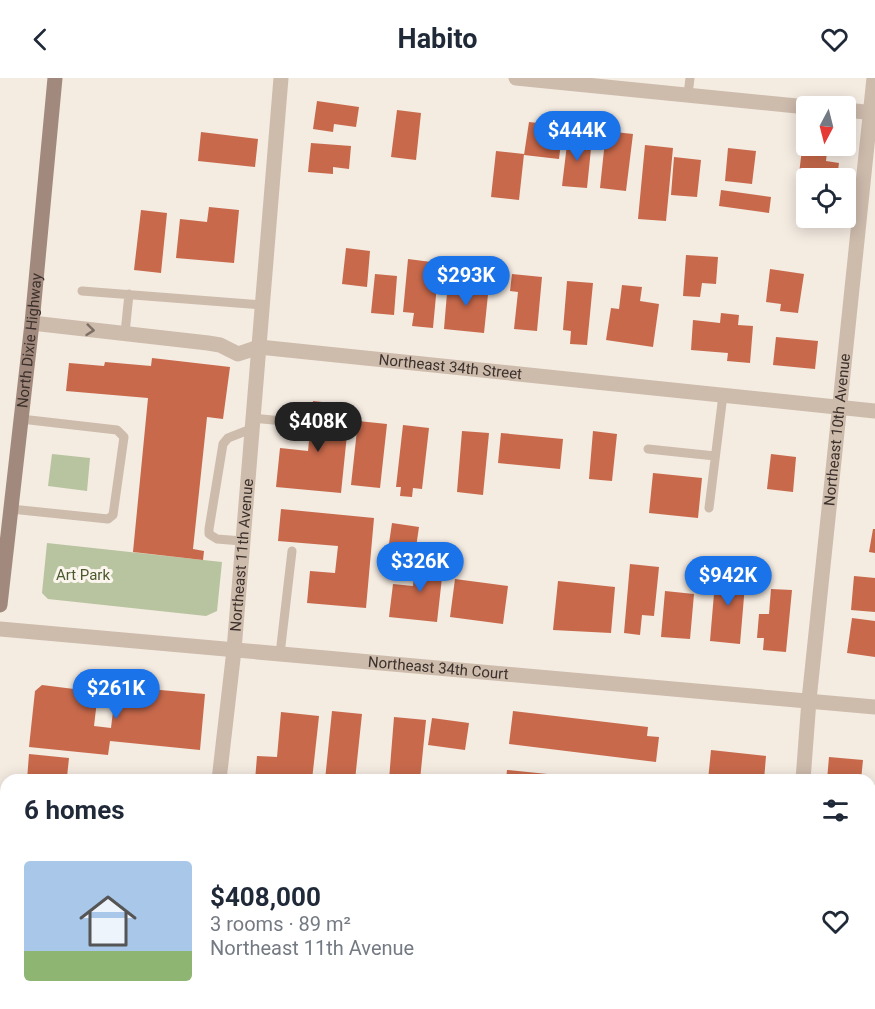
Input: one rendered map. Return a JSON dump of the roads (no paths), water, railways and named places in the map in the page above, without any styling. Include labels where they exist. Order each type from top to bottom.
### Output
[{"type":"main road","name":"North Dixie Highway","points":[[0,605],[32,323],[55,78]]},
{"type":"street","name":"Northeast 11th Avenue","points":[[220,774],[234,650],[281,78]]},
{"type":"street","points":[[516,78],[796,105]]},
{"type":"street","name":"Northeast 10th Avenue","points":[[803,774],[809,700],[873,113],[874,78]]},
{"type":"street","points":[[856,111],[873,113]]},
{"type":"street","name":"Northeast 34th Street","points":[[32,323],[220,345],[238,354],[259,347],[875,411]]},
{"type":"street","name":"Northeast 34th Court","points":[[0,629],[875,707]]},
{"type":"lane","points":[[688,95],[690,78]]},
{"type":"lane","points":[[82,291],[263,305]]},
{"type":"lane","points":[[126,333],[129,294]]},
{"type":"lane","points":[[709,508],[723,395]]},
{"type":"lane","points":[[11,509],[108,519],[113,515],[124,437],[117,430],[21,419]]},
{"type":"lane","points":[[243,541],[217,539],[209,534],[223,444],[228,438],[252,423],[305,423]]},
{"type":"lane","points":[[648,449],[715,456]]},
{"type":"lane","points":[[280,654],[292,551]]},
{"type":"park label","name":"Art Park","points":[[83,575]]}]
